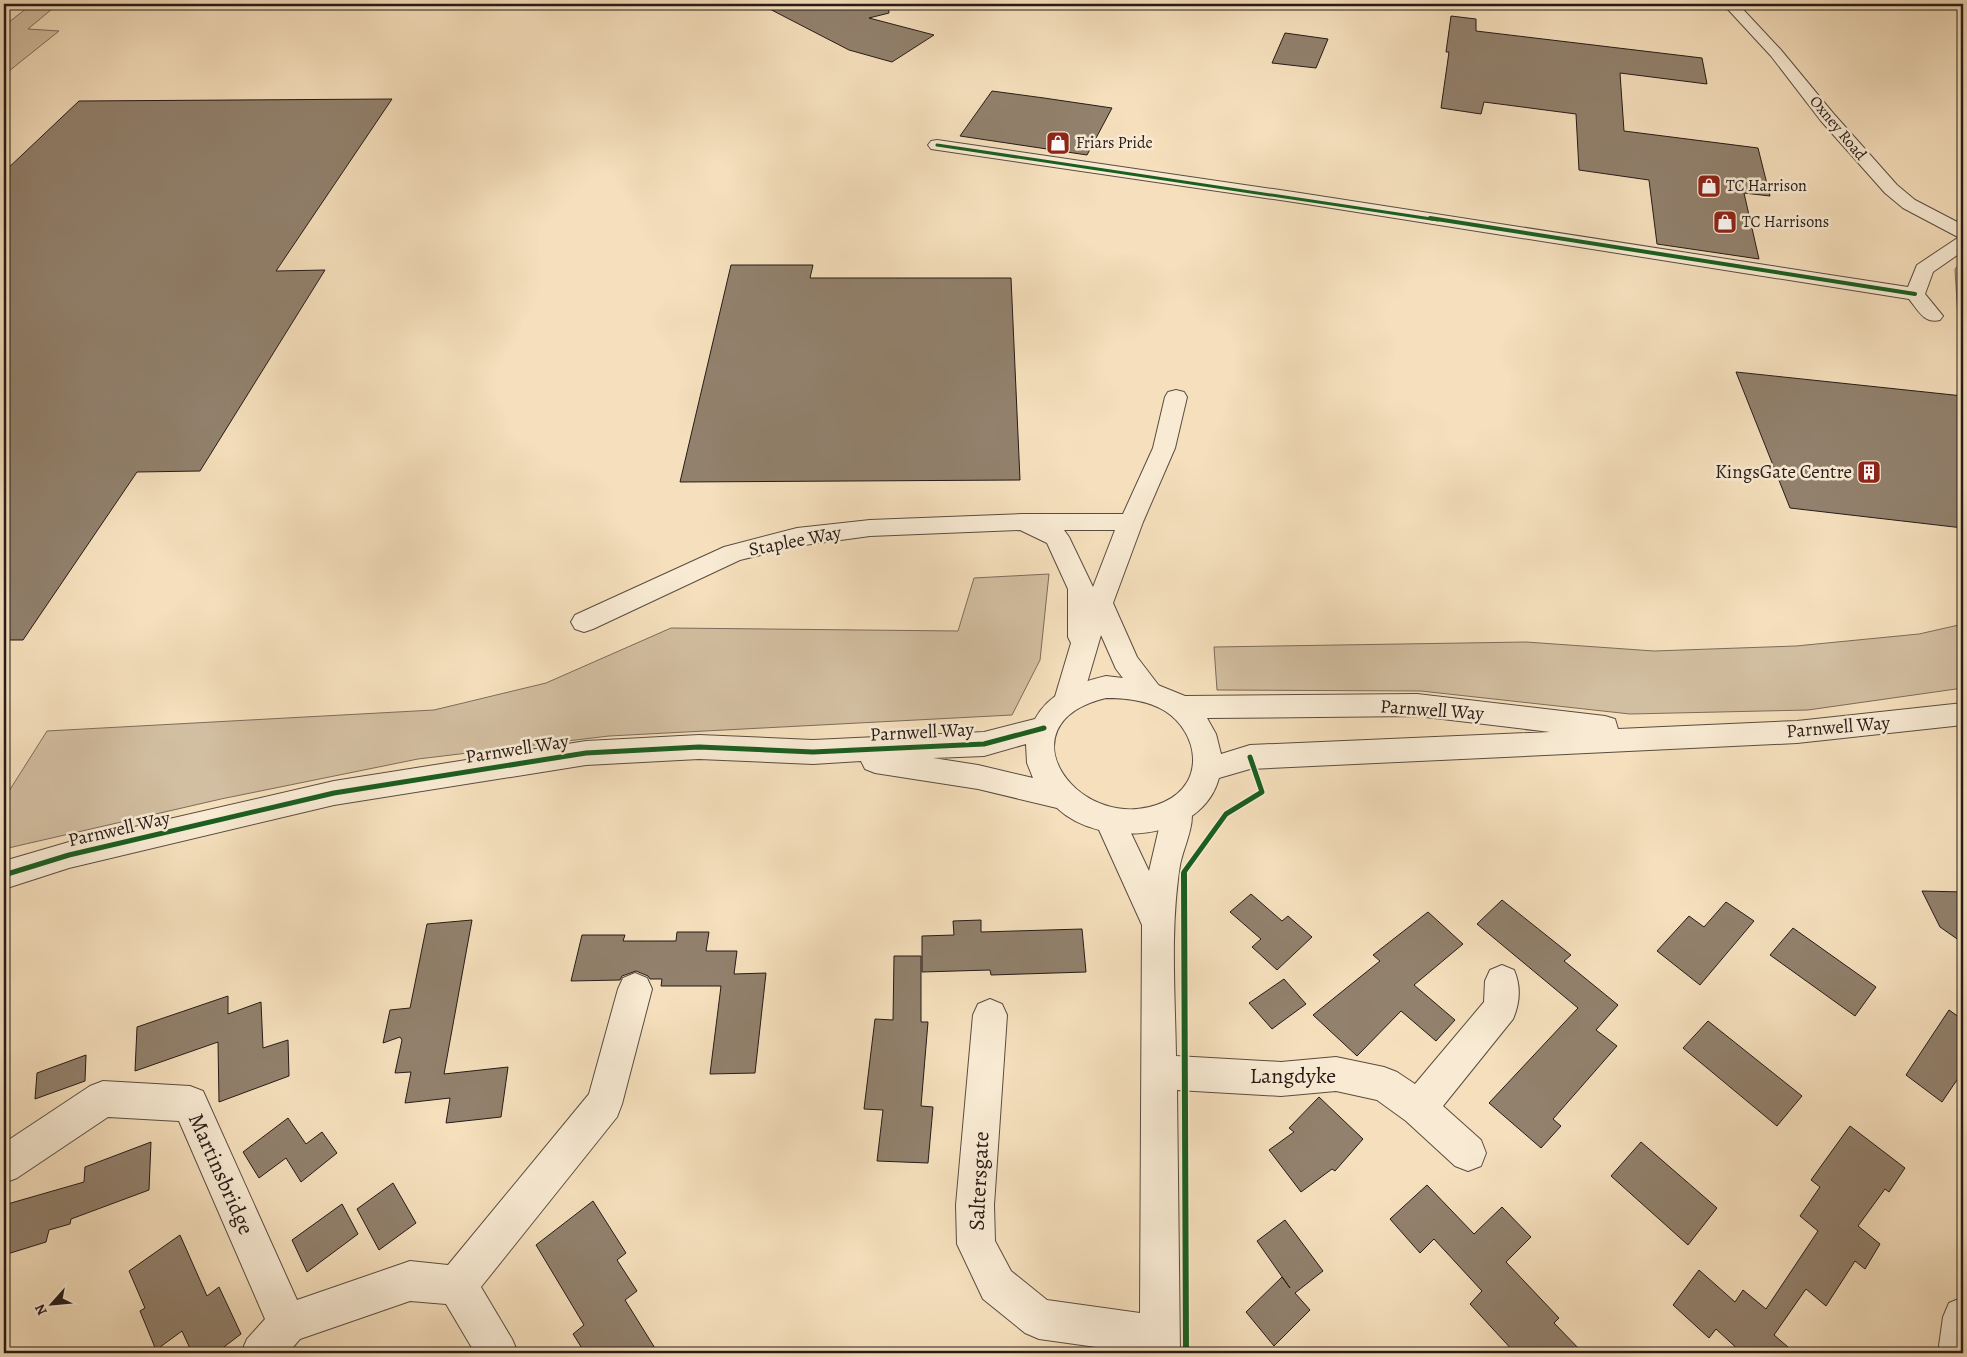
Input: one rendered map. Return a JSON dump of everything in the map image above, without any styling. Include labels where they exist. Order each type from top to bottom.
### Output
[{"type":"street","name":"Oxney Road","points":[[1730,4],[1776,53],[1827,117],[1891,189],[1909,204],[1963,232]]},
{"type":"street","points":[[937,145],[1300,198],[1915,294],[1933,316]]},
{"type":"street","points":[[1915,294],[1924,270],[1963,243]]},
{"type":"street","name":"Staplee Way","points":[[1068,700],[1081,650],[1131,522],[1164,448],[1176,397]]},
{"type":"street","name":"Staplee Way","points":[[584,622],[733,553],[797,537],[870,528],[1022,522],[1131,522]]},
{"type":"street","name":"Staplee Way","points":[[1022,522],[1057,537],[1081,589],[1081,650]]},
{"type":"street","points":[[1100,603],[1126,662],[1149,691]]},
{"type":"street","points":[[1106,687],[1128,687],[1149,691],[1180,707],[1198,725],[1207,747],[1208,770],[1202,785],[1178,811],[1157,819],[1134,823],[1110,821],[1083,812],[1060,796],[1045,774],[1039,750],[1044,728],[1053,713],[1068,700],[1086,692],[1106,687]]},
{"type":"street","name":"Parnwell Way","points":[[1180,707],[1417,705],[1683,737]]},
{"type":"street","name":"Parnwell Way","points":[[1208,770],[1250,758],[1797,732],[1963,714]]},
{"type":"street","name":"Parnwell Way","points":[[4,875],[69,856],[334,793],[586,754],[699,747],[813,752],[984,744],[1044,728]]},
{"type":"street","name":"Parnwell Way","points":[[813,752],[978,777],[1060,796]]},
{"type":"street","name":"Saltersgate","points":[[990,1015],[975,1204],[976,1244],[997,1285],[1039,1319],[1160,1344],[1158,924],[1164,864],[1178,811]]},
{"type":"street","name":"Saltersgate","points":[[1110,821],[1158,924]]},
{"type":"street","points":[[1419,1108],[1501,1008],[1502,981]]},
{"type":"street","points":[[456,1285],[604,1104],[635,990]]},
{"type":"street","name":"Langdyke","points":[[1159,1071],[1281,1079],[1336,1074],[1384,1084],[1419,1108],[1468,1153]]},
{"type":"street","name":"Martinsbridge","points":[[4,1165],[103,1099],[190,1104],[287,1324]]},
{"type":"street","points":[[261,1353],[287,1324],[410,1281],[456,1285]]},
{"type":"street","points":[[456,1285],[498,1353]]},
{"type":"street","points":[[1958,1353],[1963,1317]]},
{"type":"shaded area","points":[[32,4],[58,4],[28,29],[59,31],[4,75],[4,26]]},
{"type":"shaded area","points":[[1962,261],[1963,324],[1958,318],[1955,269]]},
{"type":"shaded area","points":[[1049,574],[1040,660],[1012,715],[609,736],[418,759],[221,799],[4,849],[4,799],[47,731],[434,710],[546,683],[671,628],[958,631],[974,578]]},
{"type":"shaded area","points":[[1963,624],[1963,688],[1808,710],[1630,714],[1421,691],[1217,690],[1214,647],[1526,642],[1654,651],[1796,646],[1919,634]]},
{"type":"building","points":[[760,4],[888,4],[889,13],[869,18],[934,35],[892,62],[849,50]]},
{"type":"building","points":[[1451,16],[1476,19],[1476,31],[1702,58],[1707,84],[1620,73],[1624,131],[1758,148],[1770,196],[1744,193],[1759,259],[1657,244],[1649,180],[1579,170],[1576,114],[1484,102],[1481,114],[1441,108],[1449,52],[1446,52]]},
{"type":"building","points":[[1285,33],[1328,39],[1316,68],[1272,63]]},
{"type":"building","points":[[992,91],[1112,108],[1087,155],[960,136]]},
{"type":"building","points":[[392,99],[276,271],[325,270],[200,471],[137,472],[23,640],[4,640],[4,172],[79,101]]},
{"type":"building","points":[[731,265],[813,265],[810,278],[1011,278],[1020,480],[680,482]]},
{"type":"building","name":"KingsGate Centre","points":[[1736,372],[1963,396],[1963,528],[1790,508]]},
{"type":"building","points":[[1922,891],[1963,892],[1963,943],[1940,927]]},
{"type":"building","points":[[1251,894],[1282,921],[1288,916],[1312,937],[1277,970],[1252,947],[1261,939],[1230,912]]},
{"type":"building","points":[[1502,900],[1571,955],[1564,961],[1618,1005],[1596,1030],[1617,1046],[1553,1119],[1561,1126],[1541,1148],[1489,1103],[1578,1008],[1477,924]]},
{"type":"building","points":[[1726,902],[1754,921],[1700,985],[1657,951],[1689,916],[1704,927]]},
{"type":"building","points":[[1428,912],[1463,944],[1414,985],[1455,1020],[1436,1041],[1401,1011],[1357,1056],[1313,1015],[1380,961],[1373,955]]},
{"type":"building","points":[[472,920],[444,1074],[508,1067],[501,1117],[446,1123],[450,1098],[405,1103],[411,1072],[395,1073],[402,1040],[400,1037],[383,1043],[390,1010],[410,1008],[427,924]]},
{"type":"building","points":[[981,920],[981,932],[1082,929],[1086,972],[991,975],[990,970],[922,972],[922,936],[954,935],[953,921]]},
{"type":"building","points":[[1793,928],[1876,987],[1855,1016],[1770,955]]},
{"type":"building","points":[[677,932],[709,932],[706,951],[737,951],[734,974],[766,973],[755,1073],[710,1074],[721,986],[661,986],[662,979],[650,979],[648,976],[636,971],[622,976],[620,980],[571,981],[582,935],[625,935],[623,941],[676,941]]},
{"type":"building","points":[[894,956],[921,956],[921,1022],[928,1022],[921,1106],[933,1107],[928,1163],[877,1161],[883,1110],[864,1109],[875,1019],[893,1020]]},
{"type":"building","points":[[1284,979],[1306,1004],[1272,1029],[1249,1003]]},
{"type":"building","points":[[228,996],[228,1014],[261,1002],[263,1048],[288,1040],[289,1076],[219,1102],[218,1042],[135,1071],[137,1027]]},
{"type":"building","points":[[1949,1010],[1963,1020],[1963,1071],[1942,1102],[1906,1075]]},
{"type":"building","points":[[1708,1021],[1802,1096],[1777,1126],[1683,1048]]},
{"type":"building","points":[[86,1055],[85,1081],[35,1099],[37,1073]]},
{"type":"building","points":[[1319,1097],[1363,1139],[1335,1171],[1332,1169],[1301,1192],[1269,1150],[1294,1132],[1289,1128]]},
{"type":"building","points":[[288,1118],[306,1144],[322,1132],[337,1153],[301,1182],[286,1158],[259,1178],[243,1152]]},
{"type":"building","points":[[1850,1126],[1905,1168],[1889,1192],[1885,1189],[1858,1226],[1880,1244],[1865,1269],[1855,1261],[1826,1306],[1806,1289],[1774,1335],[1795,1353],[1742,1353],[1716,1329],[1709,1338],[1673,1305],[1699,1270],[1735,1302],[1743,1290],[1766,1309],[1818,1231],[1800,1216],[1820,1187],[1811,1180]]},
{"type":"building","points":[[151,1142],[149,1190],[71,1219],[70,1224],[49,1230],[46,1242],[4,1255],[4,1205],[84,1182],[85,1167]]},
{"type":"building","points":[[1641,1142],[1717,1208],[1688,1245],[1611,1176]]},
{"type":"building","points":[[393,1183],[416,1223],[379,1250],[357,1209]]},
{"type":"building","points":[[1427,1185],[1474,1234],[1502,1207],[1531,1237],[1506,1262],[1559,1318],[1554,1323],[1583,1353],[1515,1353],[1470,1304],[1482,1291],[1434,1239],[1420,1253],[1390,1219]]},
{"type":"building","points":[[593,1201],[626,1253],[617,1260],[637,1291],[625,1300],[658,1353],[585,1353],[573,1334],[584,1325],[536,1245]]},
{"type":"building","points":[[342,1204],[358,1234],[307,1272],[292,1240]]},
{"type":"building","points":[[1285,1220],[1323,1271],[1295,1293],[1310,1310],[1274,1346],[1246,1312],[1282,1277],[1290,1288],[1257,1241]]},
{"type":"building","points":[[180,1235],[207,1296],[219,1287],[241,1334],[216,1353],[192,1353],[182,1331],[156,1350],[140,1311],[145,1308],[129,1271]]},
{"type":"cycle path","points":[[937,145],[1300,198],[1915,294]]},
{"type":"cycle path","points":[[4,875],[69,855],[334,793],[586,753],[699,747],[813,752],[984,744],[1044,728]]},
{"type":"cycle path","points":[[1186,1353],[1184,872],[1226,814],[1262,792],[1250,757]]},
{"type":"place","name":"Friars Pride","points":[[1058,143]]},
{"type":"place","name":"TC Harrison","points":[[1709,186]]},
{"type":"place","name":"TC Harrisons","points":[[1725,222]]},
{"type":"place","name":"KingsGate Centre","points":[[1869,472]]}]
